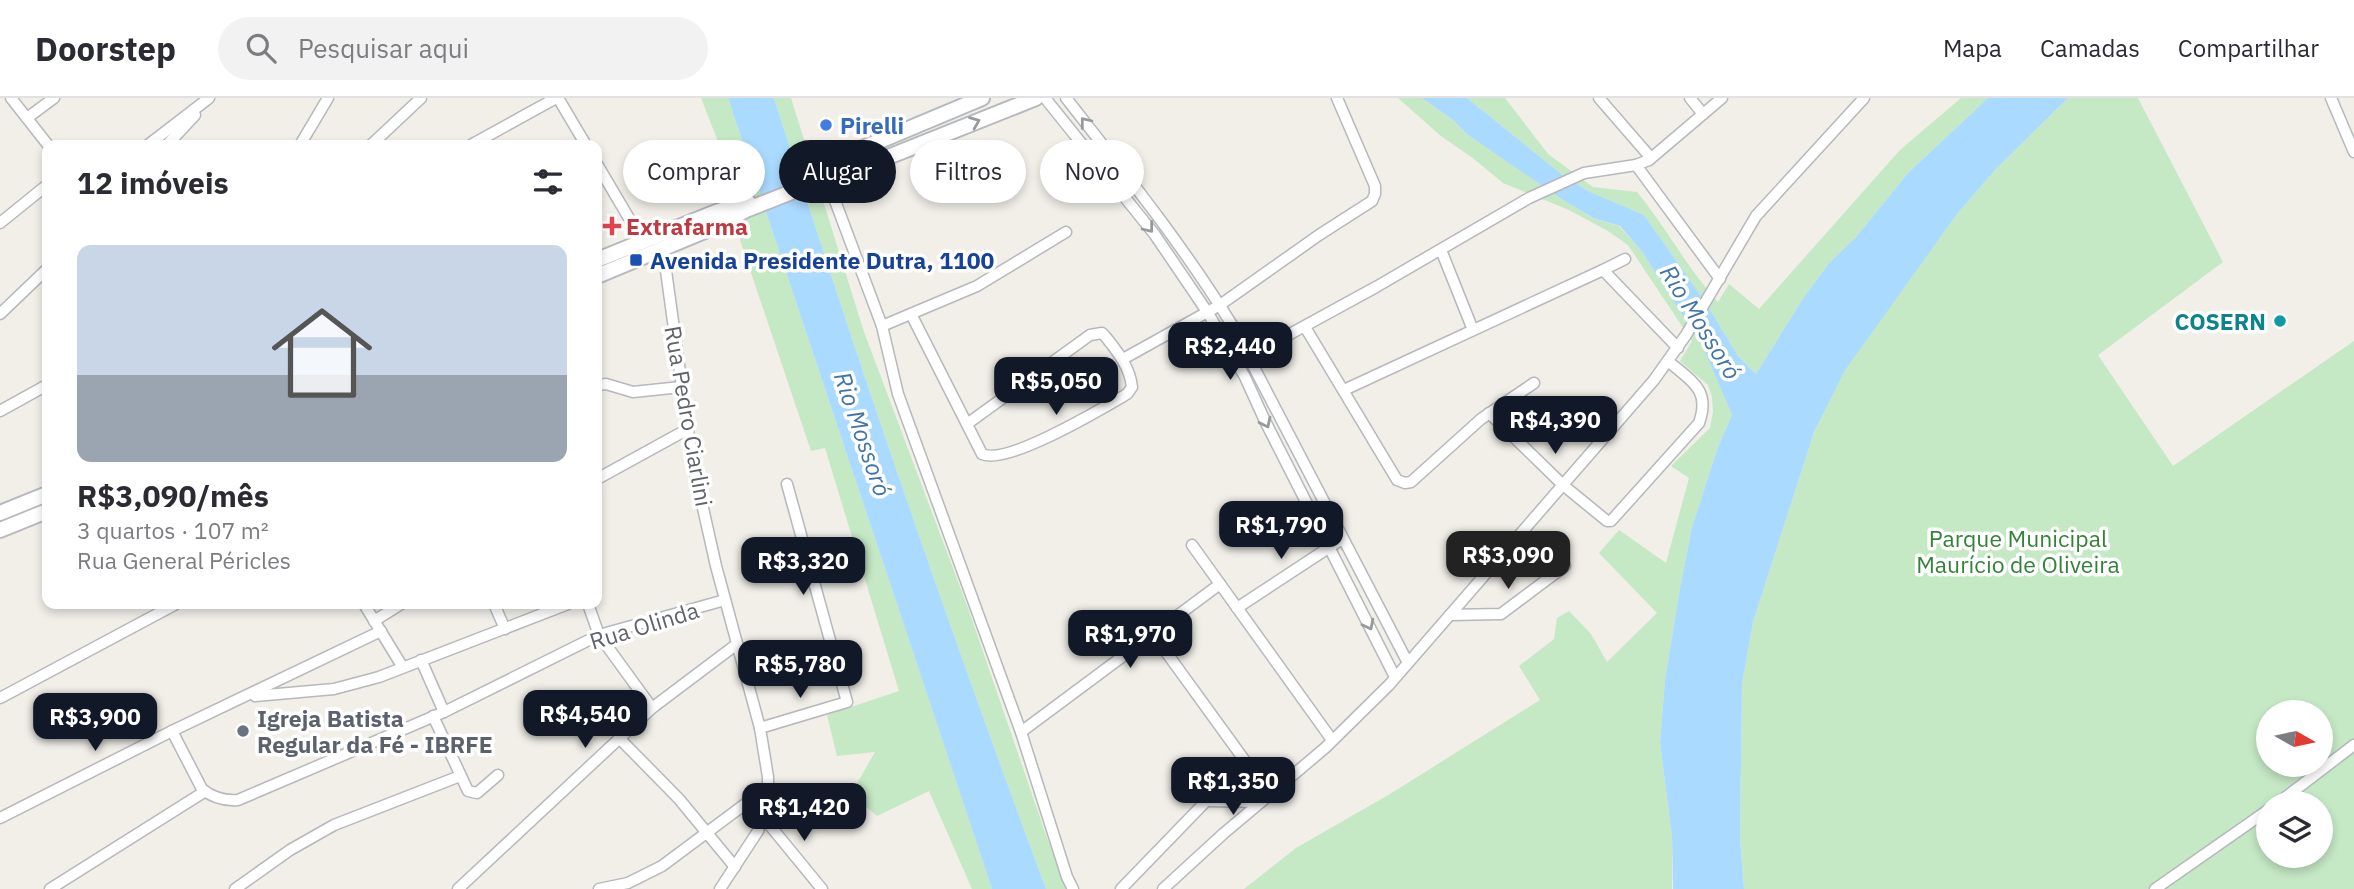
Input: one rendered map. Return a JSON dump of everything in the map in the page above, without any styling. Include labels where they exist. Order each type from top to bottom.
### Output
[{"type":"main road","points":[[880,140],[982,98]]},
{"type":"main road","points":[[896,154],[1036,98]]},
{"type":"main road","points":[[602,258],[716,212],[746,206],[779,193]]},
{"type":"main road","points":[[602,274],[719,225],[746,206]]},
{"type":"main road","points":[[42,496],[1,512],[5,528],[42,513]]},
{"type":"street","points":[[11,98],[44,140]]},
{"type":"street","points":[[27,118],[54,98]]},
{"type":"street","points":[[155,140],[210,98]]},
{"type":"street","points":[[172,140],[210,98]]},
{"type":"street","points":[[303,140],[328,98]]},
{"type":"street","points":[[376,140],[421,98]]},
{"type":"street","points":[[480,140],[557,98],[583,140]]},
{"type":"street","points":[[1045,98],[1079,140]]},
{"type":"street","points":[[1066,98],[1099,140]]},
{"type":"street","points":[[1123,359],[1208,313],[1371,201],[1375,186],[1337,98]]},
{"type":"street","points":[[1599,98],[1651,158]]},
{"type":"street","points":[[1690,98],[1703,114]]},
{"type":"street","points":[[1237,363],[1441,250],[1528,198],[1584,173],[1636,165],[1651,158],[1722,98]]},
{"type":"street","points":[[1163,889],[1332,740],[1408,663],[1668,361],[1766,202],[1864,98]]},
{"type":"street","points":[[2331,98],[2354,152]]},
{"type":"street","points":[[1636,165],[1718,283]]},
{"type":"street","points":[[602,173],[643,243]]},
{"type":"street","points":[[0,223],[42,190]]},
{"type":"street","points":[[1144,199],[1220,305],[1250,356],[1408,663]]},
{"type":"street","points":[[833,203],[882,326],[898,394],[1021,732],[1073,889]]},
{"type":"street","points":[[1129,203],[1208,313],[1237,363],[1395,677]]},
{"type":"street","points":[[882,326],[977,286],[1066,232]]},
{"type":"street","points":[[1166,251],[1177,242]]},
{"type":"street","name":"Rua Pedro Ciarlini","points":[[663,249],[692,459],[725,600],[761,728],[768,787],[758,831],[720,889]]},
{"type":"street","points":[[1441,250],[1473,330]]},
{"type":"street","points":[[1344,390],[1625,259]]},
{"type":"street","points":[[1603,270],[1678,348]]},
{"type":"street","points":[[0,314],[42,274]]},
{"type":"street","points":[[911,314],[967,424],[985,456],[999,456],[1063,430],[1127,394],[1132,387],[1131,382],[1123,359],[1105,335],[1096,333],[967,424]]},
{"type":"street","points":[[1305,327],[1397,480],[1405,483],[1411,482],[1489,413],[1534,383]]},
{"type":"street","points":[[1489,413],[1563,485],[1607,521],[1611,521],[1699,423],[1703,403],[1701,391],[1668,361]]},
{"type":"street","points":[[602,384],[633,392],[681,387]]},
{"type":"street","points":[[1,407],[42,387]]},
{"type":"street","points":[[602,476],[688,429]]},
{"type":"street","points":[[761,728],[848,702],[788,484]]},
{"type":"street","points":[[1237,607],[1342,539]]},
{"type":"street","points":[[1192,545],[1332,740]]},
{"type":"street","points":[[1450,615],[1501,614],[1565,566]]},
{"type":"street","points":[[1021,732],[1220,584]]},
{"type":"street","name":"Rua Olinda","points":[[204,792],[220,799],[238,800],[439,714],[599,635],[725,600]]},
{"type":"street","points":[[0,698],[167,609]]},
{"type":"street","points":[[367,609],[402,666]]},
{"type":"street","points":[[374,621],[393,609]]},
{"type":"street","points":[[496,609],[505,629]]},
{"type":"street","points":[[248,696],[334,689],[379,677],[555,609]]},
{"type":"street","points":[[590,609],[599,635],[652,708]]},
{"type":"street","points":[[0,818],[172,731],[381,631]]},
{"type":"street","points":[[1153,634],[1244,762],[1265,798]]},
{"type":"street","points":[[458,889],[652,708],[737,644]]},
{"type":"street","points":[[421,660],[460,776],[468,791],[477,793],[498,775]]},
{"type":"street","points":[[50,889],[204,792],[172,731]]},
{"type":"street","points":[[619,738],[679,799],[735,867]]},
{"type":"street","points":[[2294,791],[2354,745]]},
{"type":"street","points":[[1121,889],[1244,762]]},
{"type":"street","points":[[235,889],[290,850],[334,825],[460,776]]},
{"type":"street","points":[[599,889],[642,878],[662,866],[768,787]]},
{"type":"street","points":[[1206,801],[1265,798]]},
{"type":"street","points":[[763,817],[822,889]]},
{"type":"street","points":[[2155,889],[2256,818]]},
{"type":"green space","points":[[701,98],[728,98],[742,140],[717,140]]},
{"type":"green space","points":[[774,98],[791,98],[804,140],[788,140]]},
{"type":"green space","points":[[1398,98],[1422,98],[1453,120],[1468,135],[1592,218],[1619,226],[1643,253],[1703,348],[1732,415],[1718,447],[1692,527],[1665,680],[1660,743],[1672,836],[1672,889],[1244,889],[1296,848],[1390,794],[1540,700],[1519,666],[1554,639],[1557,618],[1569,611],[1591,634],[1607,662],[1657,613],[1599,553],[1619,530],[1666,563],[1689,478],[1671,466],[1710,428],[1713,411],[1708,385],[1680,361],[1692,341],[1628,245],[1569,210],[1503,183],[1441,136]]},
{"type":"green space","points":[[1467,98],[1505,98],[1548,154],[1593,187],[1637,192],[1718,302],[1729,284],[1759,309],[1900,150],[1961,98],[1988,98],[1908,173],[1856,237],[1829,263],[1802,300],[1756,374],[1738,356],[1706,303],[1644,215],[1588,191],[1565,177]]},
{"type":"green space","name":"Parque Municipal Maurício de Oliveira","points":[[2068,98],[2138,98],[2223,262],[2098,355],[2173,466],[2354,341],[2354,889],[1744,889],[1740,838],[1742,684],[1753,622],[1814,432],[1844,370],[1957,214],[1995,170]]},
{"type":"green space","points":[[742,203],[763,203],[992,889],[972,889],[929,791],[877,816],[851,794],[875,752],[837,756],[827,715],[899,691],[825,448],[811,451],[738,234],[747,216]]},
{"type":"green space","points":[[808,203],[824,203],[864,332],[968,608],[1067,889],[1046,889],[974,693]]},
{"type":"water","name":"Rio Mossoró","points":[[728,98],[774,98],[788,140],[779,140],[779,203],[808,203],[905,495],[1046,889],[992,889],[763,203],[765,140],[742,140]]},
{"type":"water","name":"Rio Mossoró","points":[[1422,98],[1467,98],[1565,177],[1588,191],[1644,215],[1706,303],[1738,356],[1756,374],[1802,300],[1829,263],[1856,237],[1908,173],[1988,98],[2068,98],[1995,170],[1957,214],[1845,370],[1814,432],[1753,622],[1742,684],[1740,838],[1744,889],[1673,889],[1672,836],[1660,743],[1665,680],[1692,527],[1718,447],[1732,415],[1703,348],[1643,253],[1620,226],[1593,218],[1562,199],[1468,135],[1453,120]]},
{"type":"place","name":"Pirelli","points":[[826,125]]},
{"type":"place","name":"Extrafarma","points":[[612,226]]},
{"type":"place","name":"Avenida Presidente Dutra, 1100","points":[[636,260]]},
{"type":"place","name":"COSERN","points":[[2280,321]]},
{"type":"place","name":"Igreja Batista Regular da Fé - IBRFE","points":[[243,731]]}]
